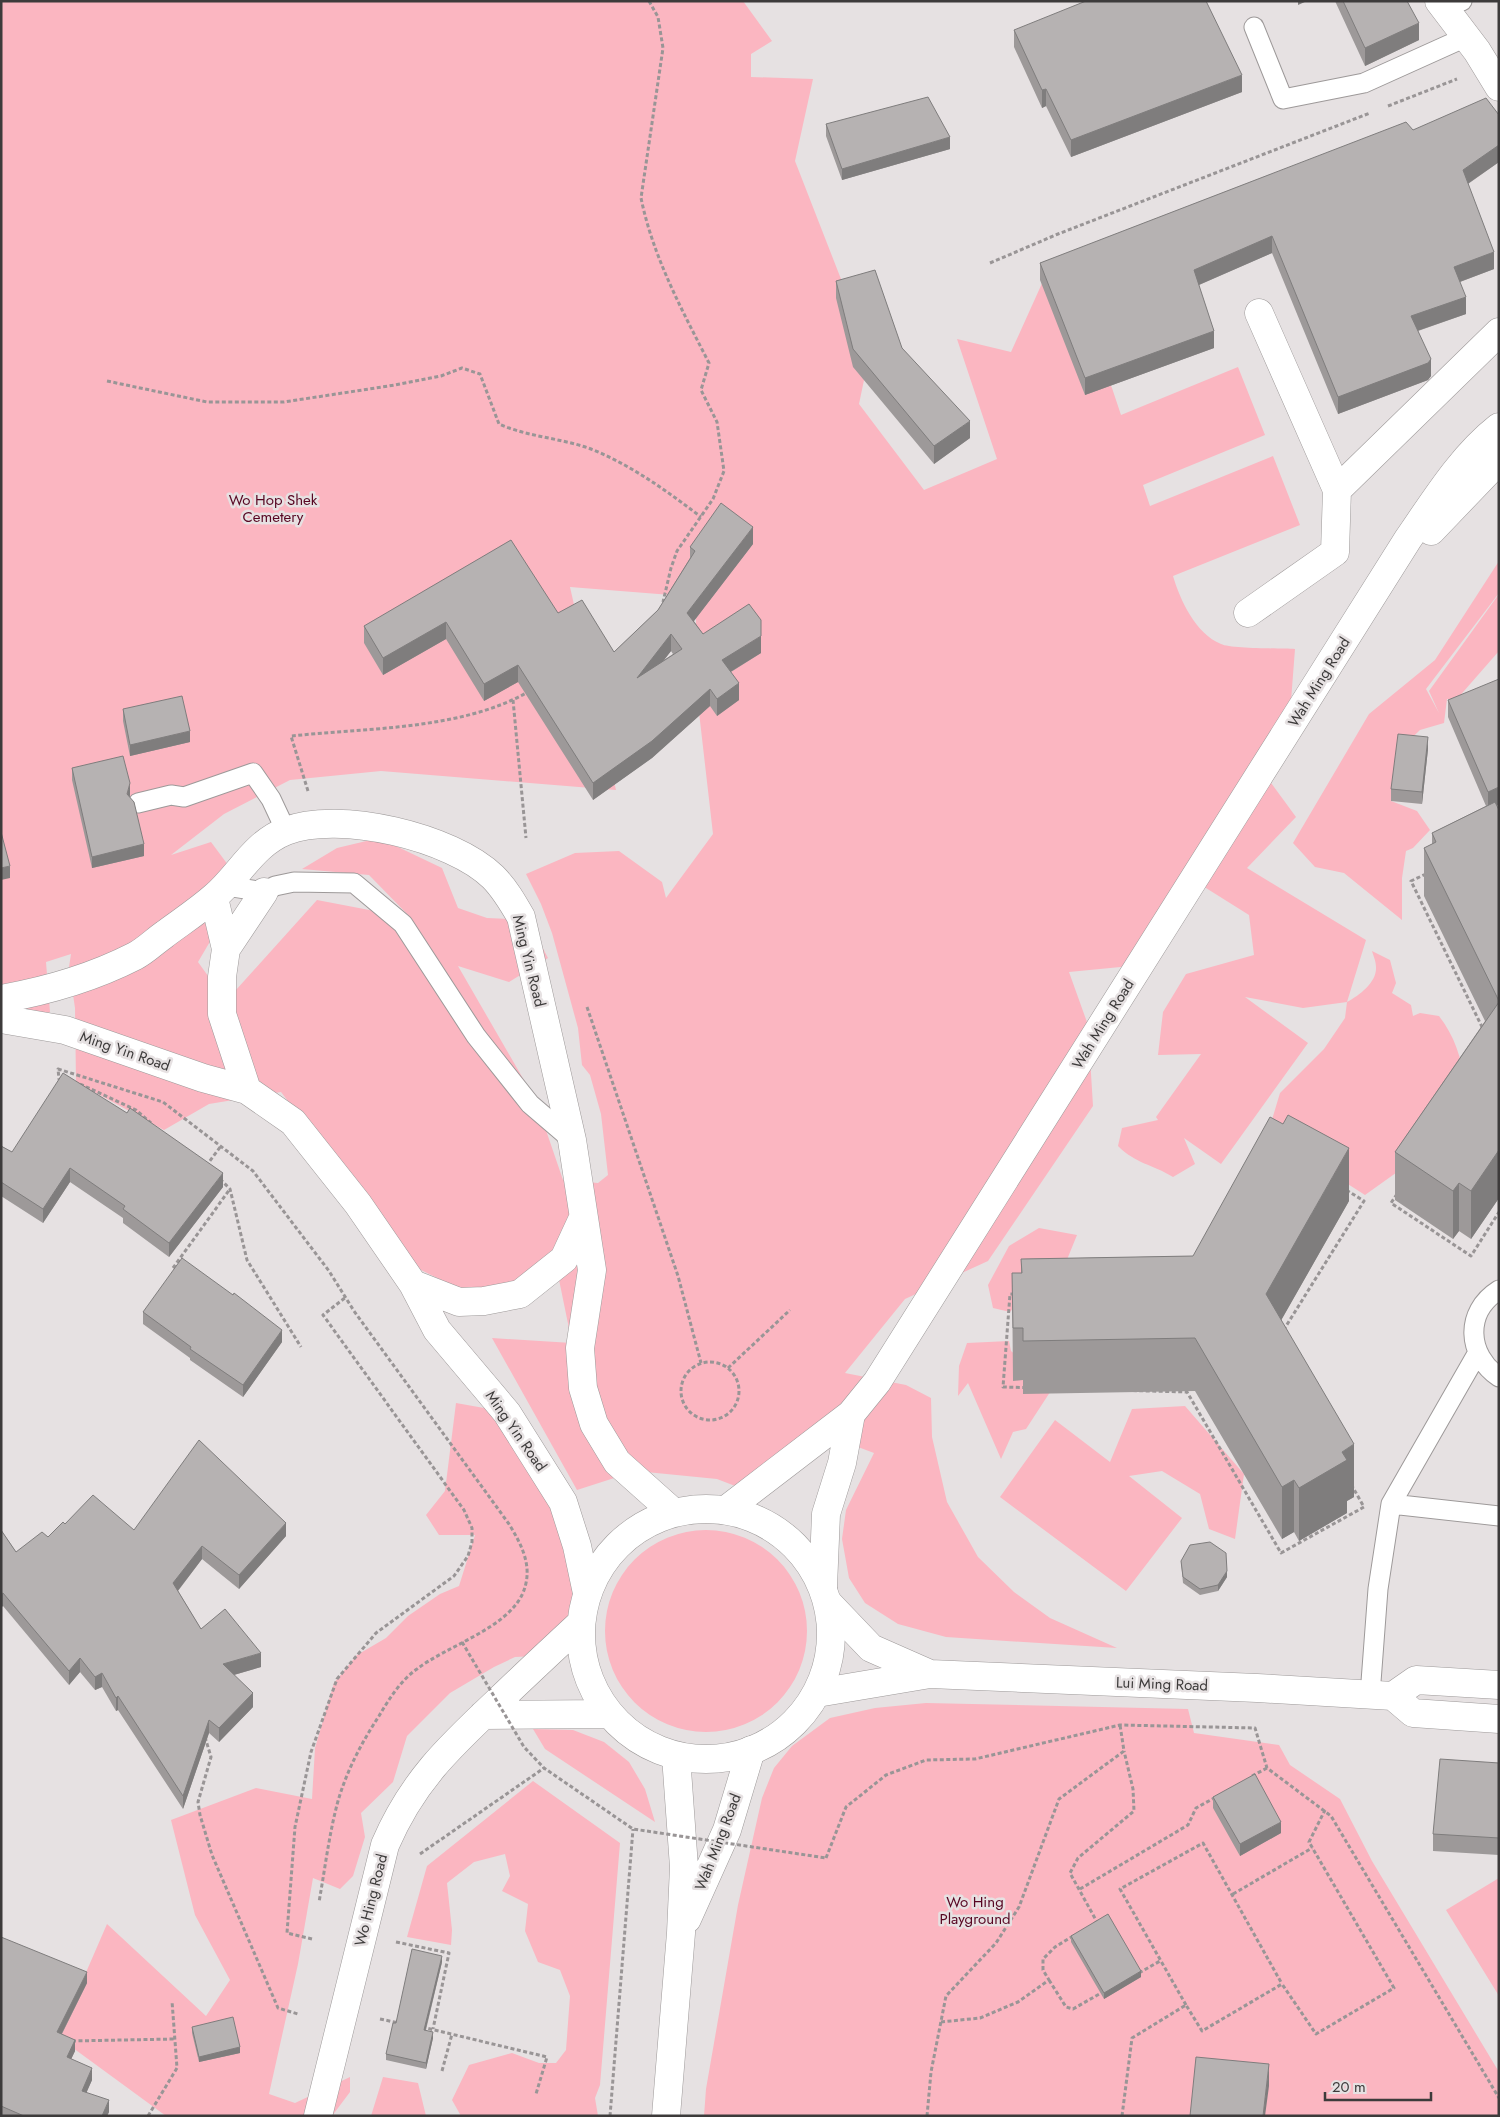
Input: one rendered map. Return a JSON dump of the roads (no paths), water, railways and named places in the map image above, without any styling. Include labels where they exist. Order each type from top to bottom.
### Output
[{"type":"street","points":[[1449,4],[1466,37],[1499,87]]},
{"type":"street","points":[[1248,613],[1335,552],[1337,490],[1259,312]]},
{"type":"street","points":[[1337,490],[1499,332]]},
{"type":"street","name":"Wah Ming Road","points":[[728,1509],[851,1414],[883,1374],[1408,539],[1451,477],[1484,439],[1499,427]]},
{"type":"street","name":"Wah Ming Road","points":[[1351,632],[1440,520],[1499,460]]},
{"type":"street","name":"Ming Yin Road","points":[[1,999],[64,984],[136,956],[220,892],[251,856],[267,841],[286,831],[313,826],[350,824],[402,832],[449,849],[492,876],[508,896],[521,917],[572,1140],[592,1270],[580,1348],[583,1388],[594,1424],[617,1462],[673,1512]]},
{"type":"street","points":[[220,892],[226,949],[222,977],[222,1014],[247,1090]]},
{"type":"street","points":[[226,949],[264,892]]},
{"type":"street","name":"Ming Yin Road","points":[[1,1019],[65,1030],[203,1078],[247,1090],[293,1122],[358,1204],[413,1284],[437,1330],[507,1413],[563,1502],[577,1546],[587,1593]]},
{"type":"street","points":[[413,1284],[459,1302],[484,1301],[520,1294],[564,1259],[583,1218]]},
{"type":"street","name":"Wah Ming Road","points":[[826,1596],[826,1514],[842,1463],[851,1414]]},
{"type":"street","points":[[728,1509],[753,1517],[775,1528],[795,1544],[811,1564],[826,1596],[832,1632],[830,1653],[817,1693],[801,1716],[781,1734],[751,1750],[714,1759],[676,1756],[651,1747],[629,1733],[609,1714],[598,1698],[586,1671],[580,1642],[581,1623],[587,1593],[603,1564],[616,1551],[647,1526],[673,1512],[728,1509]]},
{"type":"street","name":"Lui Ming Road","points":[[826,1596],[871,1648],[930,1674]]},
{"type":"street","name":"Wo Hing Road","points":[[318,2116],[385,1845],[396,1820],[412,1791],[454,1741],[581,1623]]},
{"type":"street","name":"Lui Ming Road","points":[[817,1693],[930,1674],[1257,1688],[1382,1696]]},
{"type":"street","points":[[1382,1696],[1416,1680],[1499,1685]]},
{"type":"street","points":[[1382,1696],[1413,1713],[1499,1719]]},
{"type":"street","points":[[483,1715],[609,1714]]},
{"type":"street","name":"Wah Ming Road","points":[[681,1933],[726,1830],[751,1750]]},
{"type":"street","name":"Wah Ming Road","points":[[666,2116],[681,1933],[684,1867],[676,1756]]},
{"type":"lane","points":[[1254,27],[1283,99],[1364,83],[1466,37]]},
{"type":"lane","points":[[138,803],[171,795],[184,796],[253,773],[271,799],[286,831]]},
{"type":"lane","points":[[220,892],[264,892],[275,886],[294,882],[354,883],[403,924],[482,1044],[530,1104],[572,1140]]},
{"type":"lane","points":[[1499,1290],[1490,1295],[1480,1308],[1475,1322],[1474,1338],[1477,1354],[1487,1369],[1499,1377]]},
{"type":"lane","points":[[1382,1696],[1378,1588],[1392,1504],[1477,1354]]},
{"type":"lane","points":[[1392,1504],[1499,1516]]},
{"type":"park label","name":"Wo Hop Shek Cemetery","points":[[273,508]]},
{"type":"park label","name":"Wo Hing Playground","points":[[975,1910]]}]
